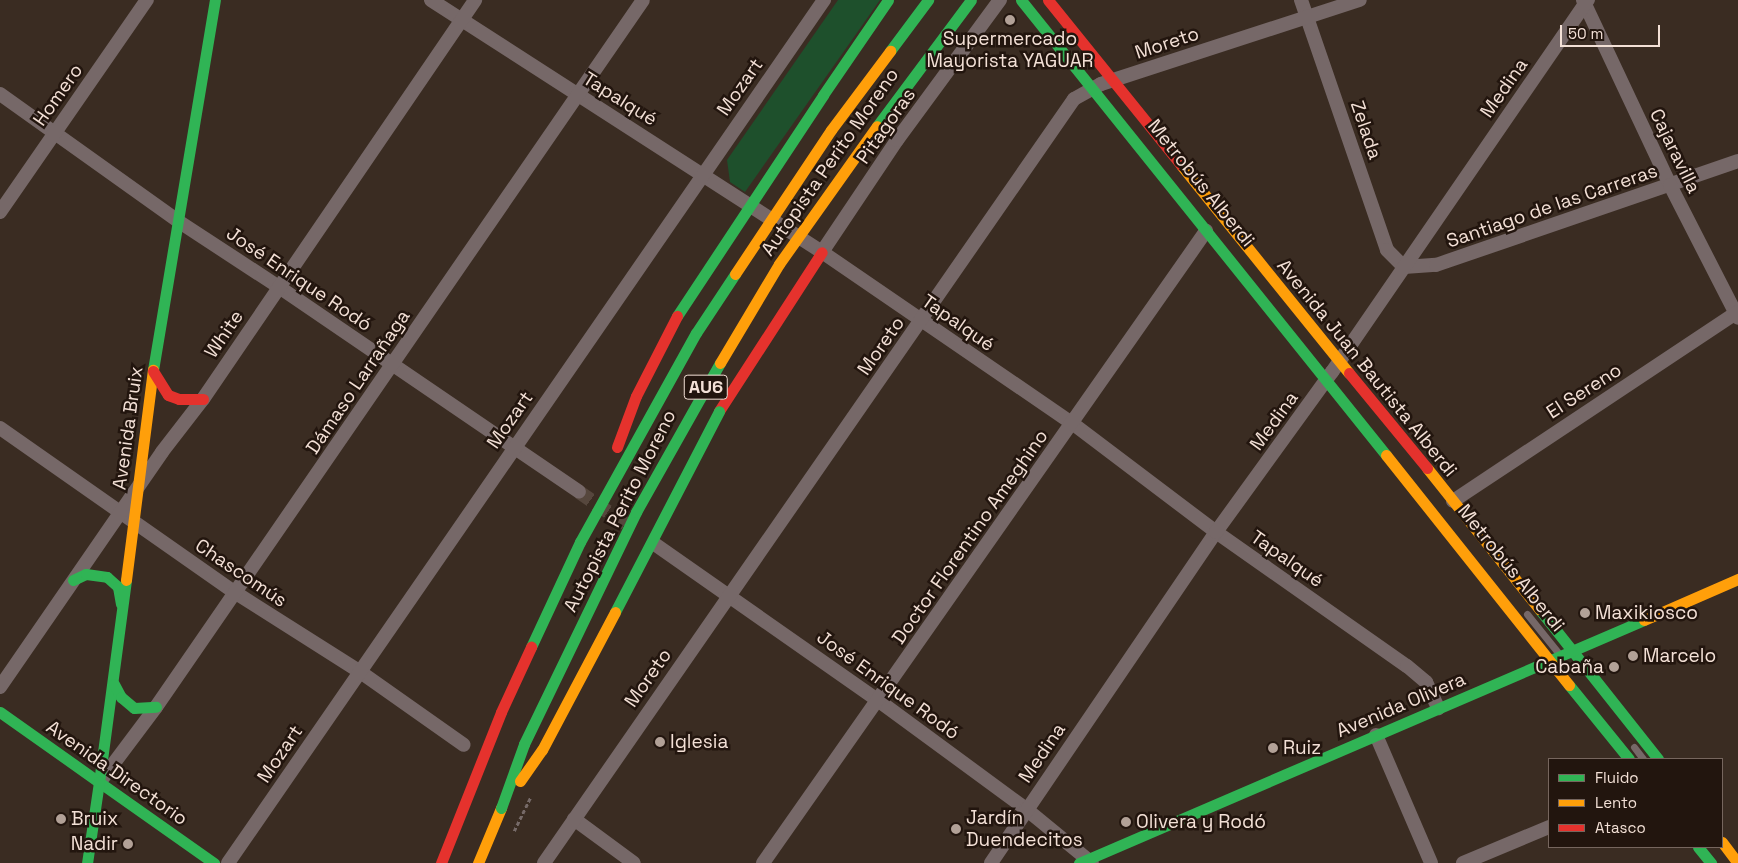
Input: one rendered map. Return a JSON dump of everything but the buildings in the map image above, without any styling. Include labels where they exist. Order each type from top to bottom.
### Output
[{"type":"main road","name":"Avenida Bruix","points":[[87,863],[114,684],[132,520],[154,371],[215,0]]},
{"type":"main road","points":[[580,542],[636,396],[663,340],[755,192],[888,0]]},
{"type":"main road","name":"Autopista Perito Moreno","points":[[441,863],[501,712],[580,542],[696,333],[831,130],[928,0]]},
{"type":"main road","name":"Autopista Perito Moreno","points":[[478,863],[501,808],[524,744],[636,512],[690,414],[789,249],[842,172],[970,0]]},
{"type":"main road","name":"Avenida Juan Bautista Alberdi","points":[[1021,0],[1102,84],[1559,659],[1628,758]]},
{"type":"main road","name":"Avenida Juan Bautista Alberdi","points":[[1048,0],[1102,84],[1206,231],[1332,372],[1453,500],[1657,758]]},
{"type":"main road","points":[[501,808],[542,750],[573,695],[719,411],[822,252]]},
{"type":"main road","points":[[154,371],[168,395],[179,399],[203,400]]},
{"type":"main road","points":[[73,580],[86,574],[107,577],[118,587],[121,610]]},
{"type":"main road","name":"Avenida Olivera","points":[[1087,862],[1438,708],[1559,659],[1573,650],[1738,580]]},
{"type":"main road","points":[[114,684],[121,697],[134,708],[156,708]]},
{"type":"main road","name":"Avenida Directorio","points":[[0,712],[214,863]]},
{"type":"main road","points":[[1723,844],[1733,860]]},
{"type":"main road","points":[[1699,848],[1711,863]]},
{"type":"street","name":"Homero","points":[[0,212],[147,0]]},
{"type":"street","name":"Tapalqué","points":[[431,0],[576,95],[703,173],[1072,423],[1216,532],[1407,666],[1426,682],[1438,708]]},
{"type":"street","name":"White","points":[[0,687],[121,511],[203,400],[475,0]]},
{"type":"street","name":"Dámaso Larrañaga","points":[[100,782],[156,708],[236,593],[643,0]]},
{"type":"street","name":"Mozart","points":[[228,863],[824,0]]},
{"type":"street","name":"Pitagoras","points":[[822,252],[897,140],[1000,0]]},
{"type":"street","name":"Zelada","points":[[1301,0],[1387,250],[1404,267]]},
{"type":"street","name":"Moreto","points":[[544,863],[728,595],[921,321],[1074,99],[1102,84],[1360,0]]},
{"type":"street","name":"Cajaravilla","points":[[1585,2],[1670,185],[1737,316]]},
{"type":"street","name":"Medina","points":[[990,863],[1216,532],[1332,372],[1585,2]]},
{"type":"street","name":"José Enrique Rodó","points":[[0,94],[56,131],[178,221],[280,287],[579,492]]},
{"type":"street","name":"Santiago de las Carreras","points":[[1404,267],[1436,265],[1738,161]]},
{"type":"street","name":"Doctor Florentino Ameghino","points":[[764,863],[1206,231]]},
{"type":"street","name":"El Sereno","points":[[1453,500],[1737,316]]},
{"type":"street","name":"Chascomús","points":[[0,428],[236,593],[359,671],[464,745]]},
{"type":"street","name":"José Enrique Rodó","points":[[656,546],[879,701],[1026,809],[1087,862]]},
{"type":"street","points":[[1376,735],[1431,863]]},
{"type":"street","points":[[574,819],[634,863]]},
{"type":"street","points":[[1463,863],[1548,827]]},
{"type":"lane","name":"Metrobús Alberdi","points":[[1524,609],[1559,659]]},
{"type":"lane","points":[[1625,737],[1642,758]]},
{"type":"path","points":[[511,837],[534,789]]},
{"type":"green space","points":[[838,0],[880,0],[745,192],[730,182],[727,160]]},
{"type":"tunnel","points":[[579,492],[633,529]]},
{"type":"traffic: fast","points":[[153,370],[215,0]]},
{"type":"traffic: fast","points":[[823,95],[888,0]]},
{"type":"traffic: fast","points":[[890,51],[928,0]]},
{"type":"traffic: fast","points":[[877,126],[971,0]]},
{"type":"traffic: fast","points":[[1021,0],[1386,455]]},
{"type":"traffic: fast","points":[[677,316],[823,95]]},
{"type":"traffic: fast","points":[[580,542],[696,333],[735,274]]},
{"type":"traffic: fast","points":[[501,808],[524,744],[636,512],[720,363]]},
{"type":"traffic: fast","points":[[615,612],[719,411]]},
{"type":"traffic: fast","points":[[531,647],[580,542]]},
{"type":"traffic: fast","points":[[73,580],[86,574],[107,577],[118,587],[121,604]]},
{"type":"traffic: fast","points":[[126,580],[99,782],[214,863]]},
{"type":"traffic: fast","points":[[1540,610],[1657,758]]},
{"type":"traffic: fast","points":[[1079,863],[1644,620]]},
{"type":"traffic: fast","points":[[114,684],[121,697],[134,708],[156,707]]},
{"type":"traffic: fast","points":[[1569,685],[1628,758]]},
{"type":"traffic: fast","points":[[0,712],[99,782],[87,863]]},
{"type":"traffic: fast","points":[[1699,848],[1711,863]]},
{"type":"traffic: slow","points":[[735,274],[831,130],[890,51]]},
{"type":"traffic: slow","points":[[720,363],[779,264],[877,126]]},
{"type":"traffic: slow","points":[[1181,165],[1349,373]]},
{"type":"traffic: slow","points":[[126,580],[153,370]]},
{"type":"traffic: slow","points":[[1386,455],[1569,685]]},
{"type":"traffic: slow","points":[[1427,468],[1540,610]]},
{"type":"traffic: slow","points":[[1644,620],[1738,579]]},
{"type":"traffic: slow","points":[[520,781],[542,750],[615,612]]},
{"type":"traffic: slow","points":[[478,863],[501,808]]},
{"type":"traffic: slow","points":[[1723,843],[1738,863]]},
{"type":"traffic: jam","points":[[1048,0],[1181,165]]},
{"type":"traffic: jam","points":[[719,411],[822,252]]},
{"type":"traffic: jam","points":[[617,447],[636,396],[677,316]]},
{"type":"traffic: jam","points":[[153,371],[168,395],[179,399],[203,399]]},
{"type":"traffic: jam","points":[[1349,373],[1427,468]]},
{"type":"traffic: jam","points":[[441,863],[501,712],[531,647]]},
{"type":"place","name":"Supermercado Mayorista YAGUAR","points":[[1010,20]]},
{"type":"place","name":"Maxikiosco","points":[[1585,613]]},
{"type":"place","name":"Marcelo","points":[[1633,656]]},
{"type":"place","name":"Cabaña","points":[[1614,667]]},
{"type":"place","name":"Iglesia","points":[[660,742]]},
{"type":"place","name":"Ruiz","points":[[1273,748]]},
{"type":"place","name":"Bruix","points":[[61,819]]},
{"type":"place","name":"Olivera y Rodó","points":[[1126,822]]},
{"type":"place","name":"Jardín Duendecitos","points":[[956,829]]},
{"type":"place","name":"Nadir","points":[[128,844]]}]
